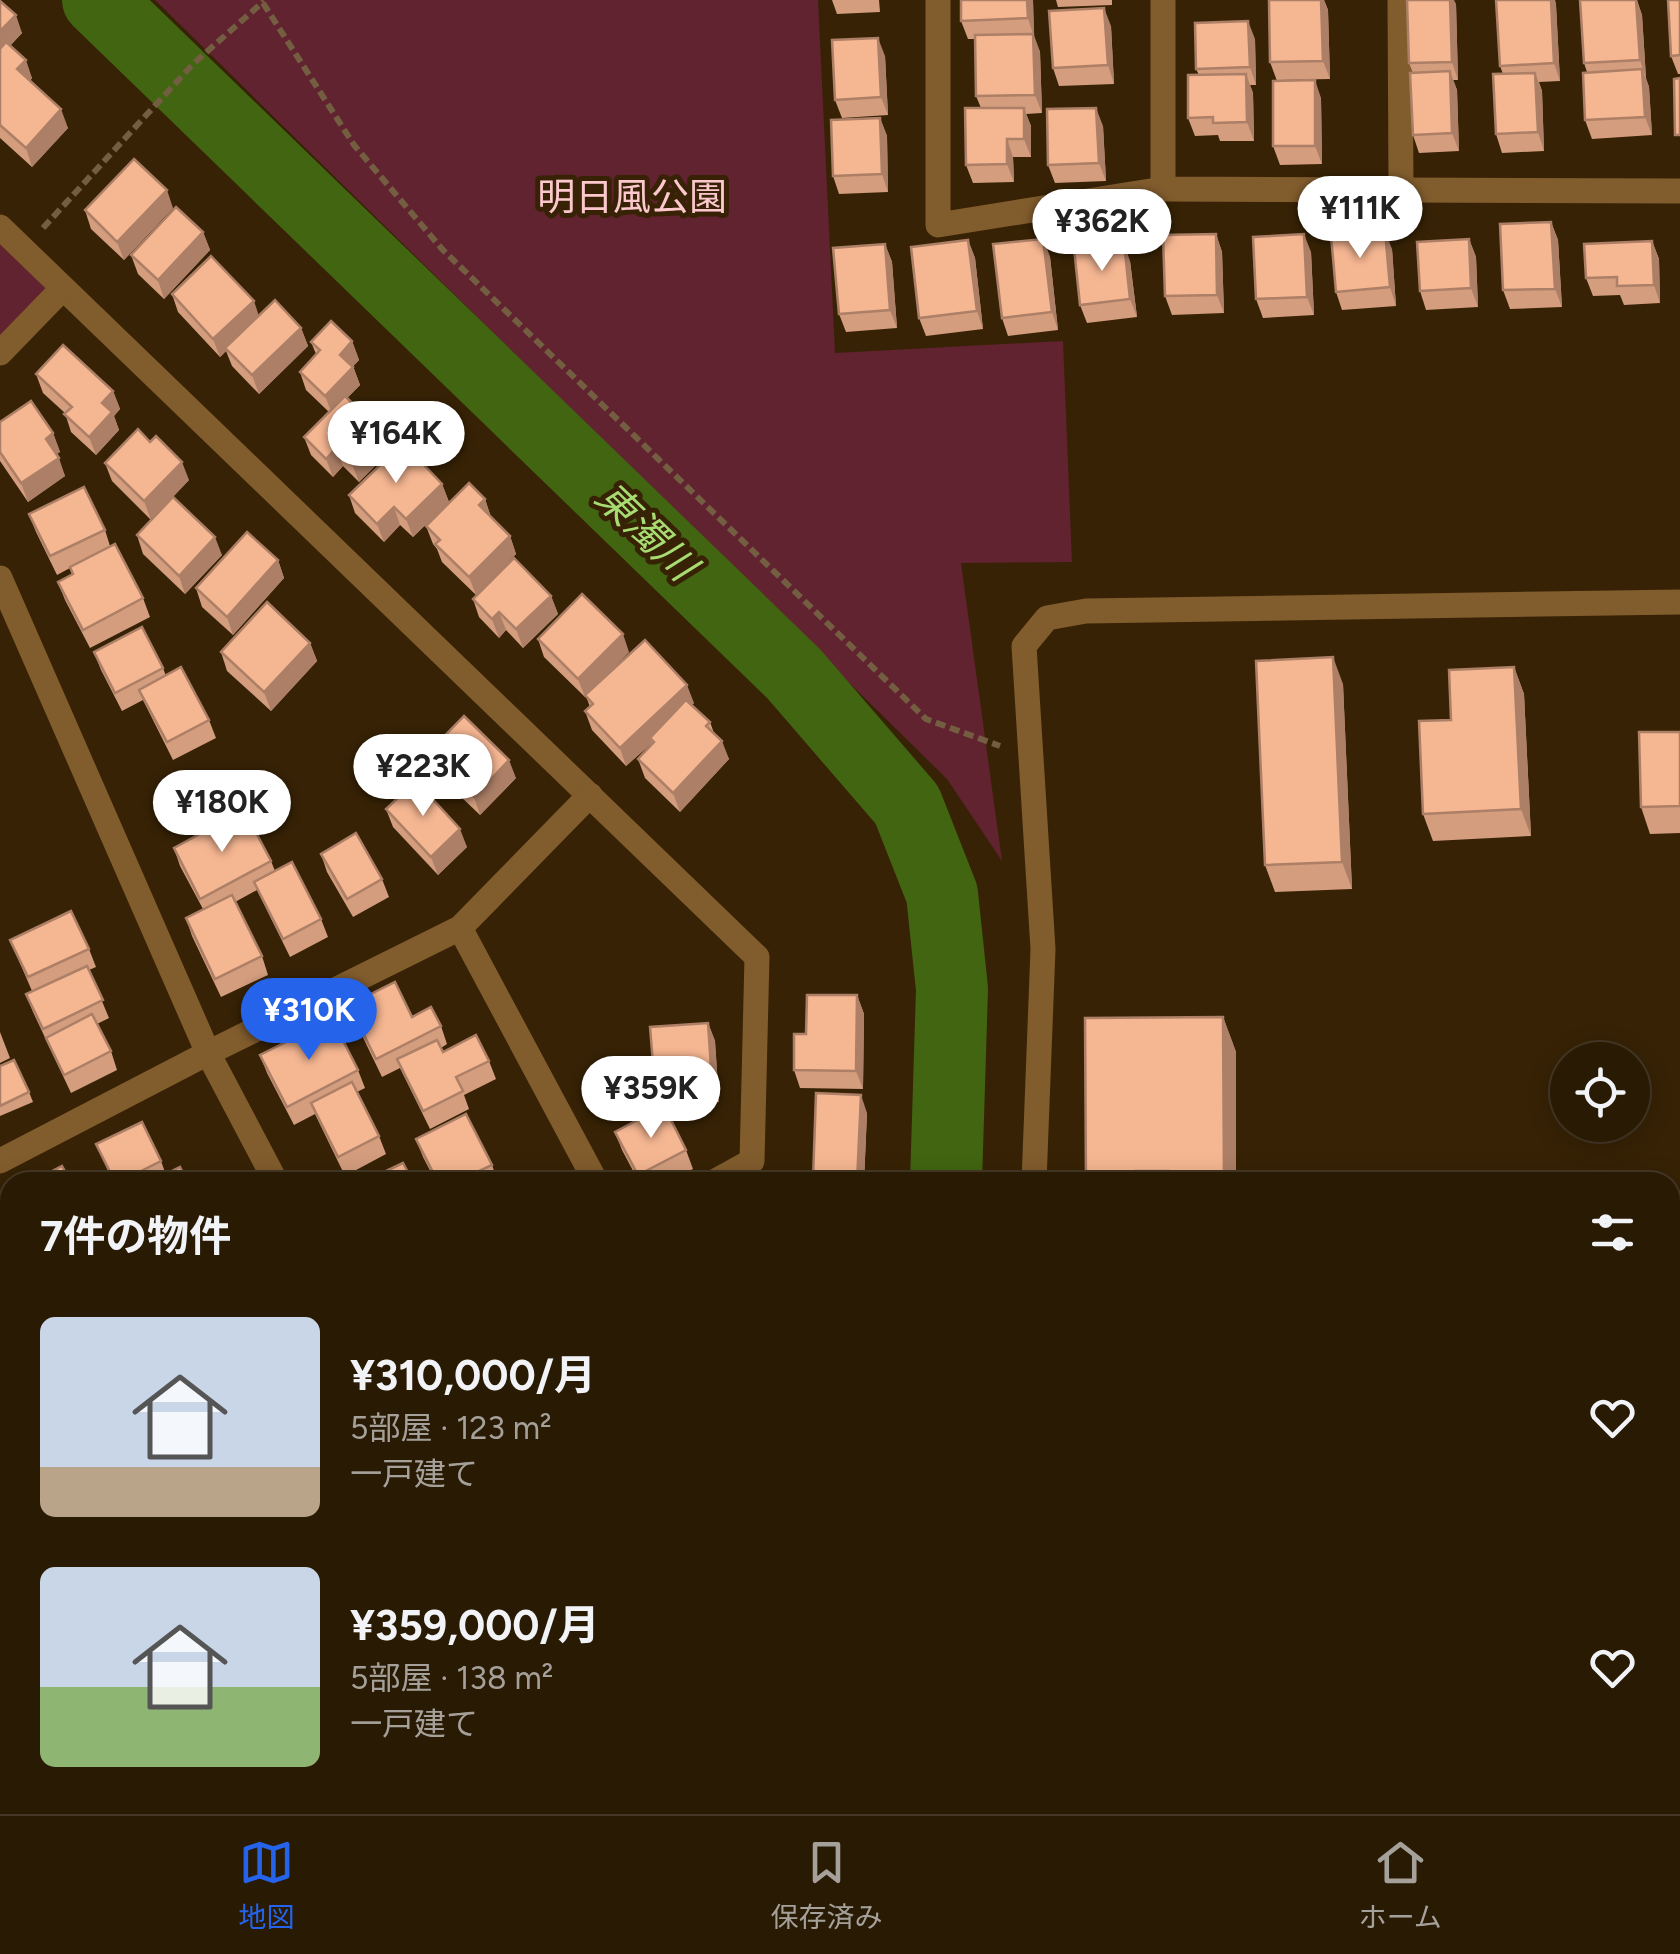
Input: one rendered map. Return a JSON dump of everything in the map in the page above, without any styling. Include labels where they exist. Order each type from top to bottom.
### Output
[{"type":"street","points":[[938,0],[938,226],[1163,189],[1680,191]]},
{"type":"street","points":[[1163,0],[1163,189]]},
{"type":"street","points":[[1400,0],[1400,188]]},
{"type":"street","points":[[0,228],[757,957],[752,1161],[732,1172]]},
{"type":"street","points":[[0,353],[64,288]]},
{"type":"street","points":[[0,578],[208,1052],[271,1172]]},
{"type":"street","points":[[1034,1172],[1043,949],[1024,646],[1047,618],[1086,611],[1680,602]]},
{"type":"street","points":[[0,1162],[208,1052],[460,928],[590,796]]},
{"type":"street","points":[[460,928],[591,1172]]},
{"type":"path","points":[[24,250],[193,64],[264,2],[354,146],[456,262],[926,720],[1031,758]]},
{"type":"green space","name":"明日風公園","points":[[155,0],[818,0],[835,353],[1063,341],[1072,562],[961,563],[1002,861],[947,779]]},
{"type":"green space","points":[[0,227],[63,288],[0,353]]},
{"type":"building","points":[[961,0],[1027,0],[1028,18],[961,21]]},
{"type":"building","points":[[1269,0],[1321,0],[1323,61],[1270,62]]},
{"type":"building","points":[[1407,0],[1450,0],[1452,62],[1409,63]]},
{"type":"building","points":[[1496,0],[1551,0],[1554,63],[1500,66]]},
{"type":"building","points":[[1580,0],[1636,0],[1640,60],[1584,63]]},
{"type":"building","points":[[1668,0],[1680,0],[1680,55],[1671,56]]},
{"type":"building","points":[[0,1],[16,15],[0,31]]},
{"type":"building","points":[[1104,8],[1108,65],[1053,68],[1049,11]]},
{"type":"building","points":[[1248,21],[1250,67],[1196,69],[1195,23]]},
{"type":"building","points":[[1033,34],[1035,95],[976,96],[975,35]]},
{"type":"building","points":[[878,38],[881,97],[835,100],[832,40]]},
{"type":"building","points":[[6,42],[26,60],[17,69],[61,109],[26,148],[0,125],[0,49]]},
{"type":"building","points":[[1642,69],[1645,117],[1585,120],[1583,73]]},
{"type":"building","points":[[1450,71],[1452,133],[1413,135],[1410,73]]},
{"type":"building","points":[[1535,73],[1538,132],[1496,134],[1493,74]]},
{"type":"building","points":[[1246,74],[1247,122],[1213,123],[1213,117],[1188,118],[1188,75]]},
{"type":"building","points":[[1680,78],[1680,135],[1675,135],[1674,79]]},
{"type":"building","points":[[1315,80],[1315,146],[1273,146],[1273,81]]},
{"type":"building","points":[[965,108],[1024,108],[1024,139],[1007,139],[1007,164],[966,165]]},
{"type":"building","points":[[1096,108],[1099,163],[1048,165],[1047,109]]},
{"type":"building","points":[[880,118],[882,174],[833,176],[831,120]]},
{"type":"building","points":[[134,159],[167,190],[117,242],[85,210]]},
{"type":"building","points":[[176,207],[203,232],[158,280],[131,255]]},
{"type":"building","points":[[1551,222],[1555,289],[1503,290],[1500,224]]},
{"type":"building","points":[[1385,231],[1390,287],[1336,292],[1331,235]]},
{"type":"building","points":[[1216,234],[1217,295],[1165,296],[1163,235]]},
{"type":"building","points":[[1304,234],[1307,297],[1256,299],[1253,237]]},
{"type":"building","points":[[1043,239],[1052,312],[1002,318],[993,244]]},
{"type":"building","points":[[1469,239],[1471,288],[1420,291],[1417,242]]},
{"type":"building","points":[[968,240],[977,311],[919,318],[911,247]]},
{"type":"building","points":[[1652,241],[1654,285],[1617,286],[1617,277],[1586,278],[1584,244]]},
{"type":"building","points":[[1124,243],[1130,299],[1080,305],[1074,248]]},
{"type":"building","points":[[885,244],[890,310],[839,314],[833,248]]},
{"type":"building","points":[[211,256],[254,301],[213,339],[172,294]]},
{"type":"building","points":[[275,300],[301,328],[252,375],[225,348]]},
{"type":"building","points":[[331,321],[352,341],[340,355],[353,367],[325,396],[300,372],[320,350],[311,342]]},
{"type":"building","points":[[63,345],[113,391],[102,403],[112,412],[89,437],[64,414],[72,407],[36,374]]},
{"type":"building","points":[[345,396],[383,433],[352,464],[336,448],[326,459],[304,437]]},
{"type":"building","points":[[31,401],[53,433],[46,439],[59,458],[21,483],[0,452],[0,422]]},
{"type":"building","points":[[138,429],[150,442],[156,436],[182,462],[144,501],[105,463]]},
{"type":"building","points":[[403,443],[442,484],[406,519],[394,507],[377,524],[349,495]]},
{"type":"building","points":[[469,483],[485,499],[479,505],[510,536],[469,577],[435,544],[440,540],[426,526]]},
{"type":"building","points":[[84,487],[105,530],[50,556],[29,514]]},
{"type":"building","points":[[173,497],[215,537],[179,576],[137,535]]},
{"type":"building","points":[[247,532],[278,560],[227,617],[196,588]]},
{"type":"building","points":[[115,544],[143,598],[83,630],[58,582],[73,574],[70,567]]},
{"type":"building","points":[[514,558],[551,596],[516,629],[499,612],[492,619],[473,599]]},
{"type":"building","points":[[582,594],[623,634],[578,679],[538,639]]},
{"type":"building","points":[[267,602],[310,643],[264,692],[221,652]]},
{"type":"building","points":[[142,627],[163,668],[115,693],[94,652]]},
{"type":"building","points":[[645,640],[687,685],[620,748],[585,711],[593,704],[585,695]]},
{"type":"building","points":[[1333,657],[1342,862],[1265,865],[1256,661]]},
{"type":"building","points":[[181,667],[209,720],[167,742],[139,690]]},
{"type":"building","points":[[1514,667],[1521,809],[1423,814],[1419,721],[1451,720],[1449,670]]},
{"type":"building","points":[[686,700],[710,722],[706,726],[722,741],[673,793],[638,759],[654,742],[650,738]]},
{"type":"building","points":[[464,716],[509,760],[474,797],[428,753]]},
{"type":"building","points":[[1639,732],[1680,732],[1680,806],[1641,807]]},
{"type":"building","points":[[416,781],[460,829],[431,857],[386,809]]},
{"type":"building","points":[[244,810],[271,861],[200,899],[174,848]]},
{"type":"building","points":[[356,833],[382,879],[347,899],[321,854]]},
{"type":"building","points":[[292,862],[321,919],[283,939],[254,882]]},
{"type":"building","points":[[232,895],[262,956],[215,979],[186,918]]},
{"type":"building","points":[[71,911],[89,949],[28,977],[10,940]]},
{"type":"building","points":[[87,966],[103,1000],[43,1029],[26,994]]},
{"type":"building","points":[[395,982],[412,1017],[431,1007],[441,1026],[376,1059],[349,1005]]},
{"type":"building","points":[[807,995],[857,995],[856,1071],[794,1070],[794,1034],[806,1034]]},
{"type":"building","points":[[92,1014],[111,1051],[64,1075],[46,1038]]},
{"type":"building","points":[[1223,1017],[1224,1172],[1086,1172],[1085,1018]]},
{"type":"building","points":[[332,1019],[358,1070],[287,1107],[260,1055]]},
{"type":"building","points":[[708,1023],[712,1083],[655,1087],[650,1027]]},
{"type":"building","points":[[476,1035],[489,1061],[456,1077],[463,1091],[423,1111],[397,1059],[437,1040],[443,1052]]},
{"type":"building","points":[[14,1060],[29,1092],[0,1106],[0,1066]]},
{"type":"building","points":[[352,1082],[379,1136],[338,1157],[311,1103]]},
{"type":"building","points":[[816,1093],[861,1095],[857,1172],[813,1172]]},
{"type":"building","points":[[664,1106],[686,1150],[636,1172],[615,1132]]},
{"type":"building","points":[[466,1114],[492,1165],[477,1172],[433,1172],[416,1139]]},
{"type":"building","points":[[142,1122],[161,1161],[139,1172],[110,1172],[96,1144]]},
{"type":"building","points":[[403,1163],[408,1172],[384,1172]]},
{"type":"waterway","name":"東濁川","points":[[98,0],[794,674],[907,805],[942,894],[952,989],[946,1172]]}]
